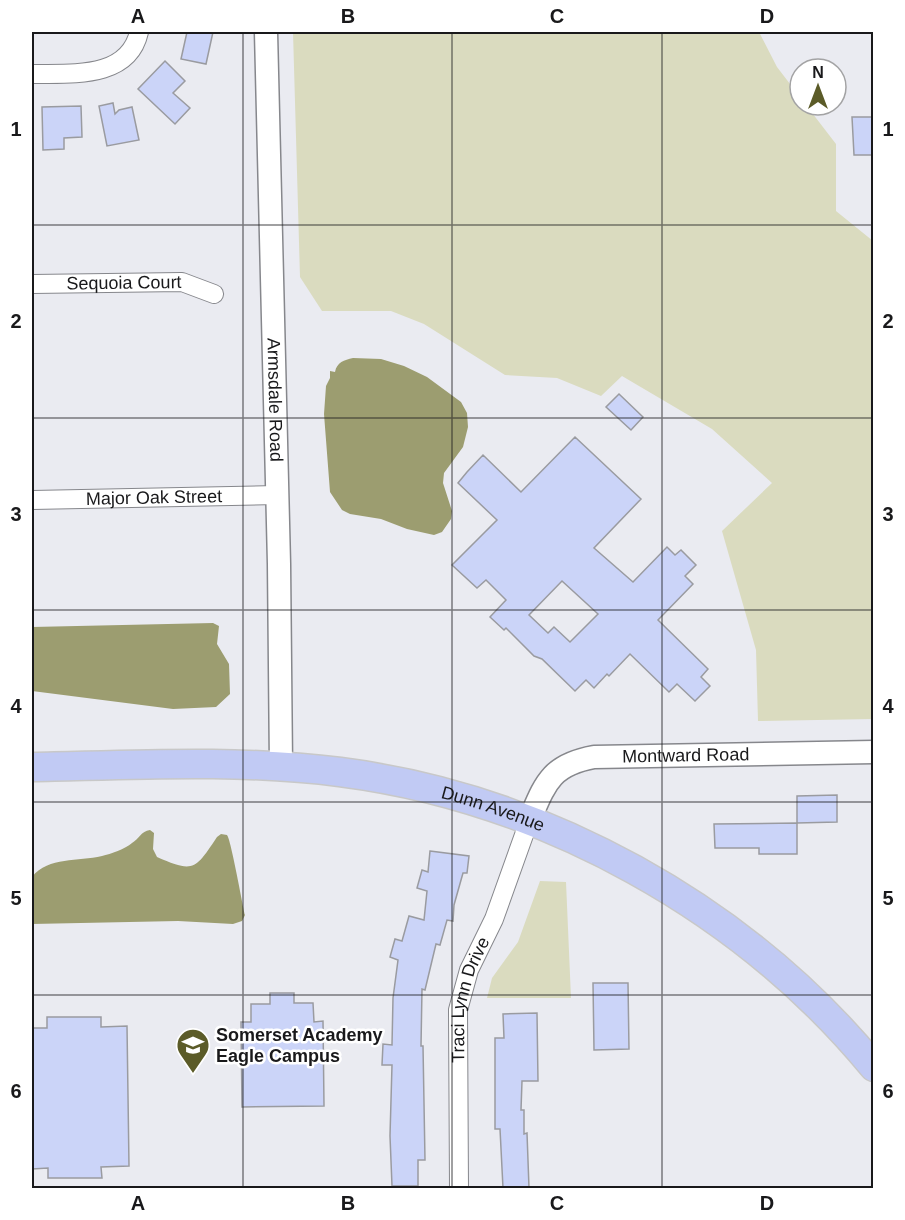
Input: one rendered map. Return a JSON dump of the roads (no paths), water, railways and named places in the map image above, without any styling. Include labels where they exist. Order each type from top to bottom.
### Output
[{"type":"main road","name":"Dunn Avenue","points":[[32,767],[227,764],[341,772],[404,783],[461,798],[529,821],[577,841],[641,874],[719,924],[778,970],[823,1010],[873,1067]]},
{"type":"street","points":[[32,74],[87,73],[107,68],[124,58],[137,40],[139,32]]},
{"type":"street","name":"Armsdale Road","points":[[266,32],[281,766]]},
{"type":"street","name":"Sequoia Court","points":[[32,284],[182,282],[214,294]]},
{"type":"street","name":"Major Oak Street","points":[[32,500],[277,495]]},
{"type":"street","name":"Montward Road","points":[[529,821],[543,787],[566,765],[579,760],[594,757],[873,752]]},
{"type":"street","name":"Traci Lynn Drive","points":[[459,1188],[458,1010],[469,970],[494,919],[529,821]]},
{"type":"place","name":"Somerset Academy Eagle Campus","points":[[193,1074]]}]
